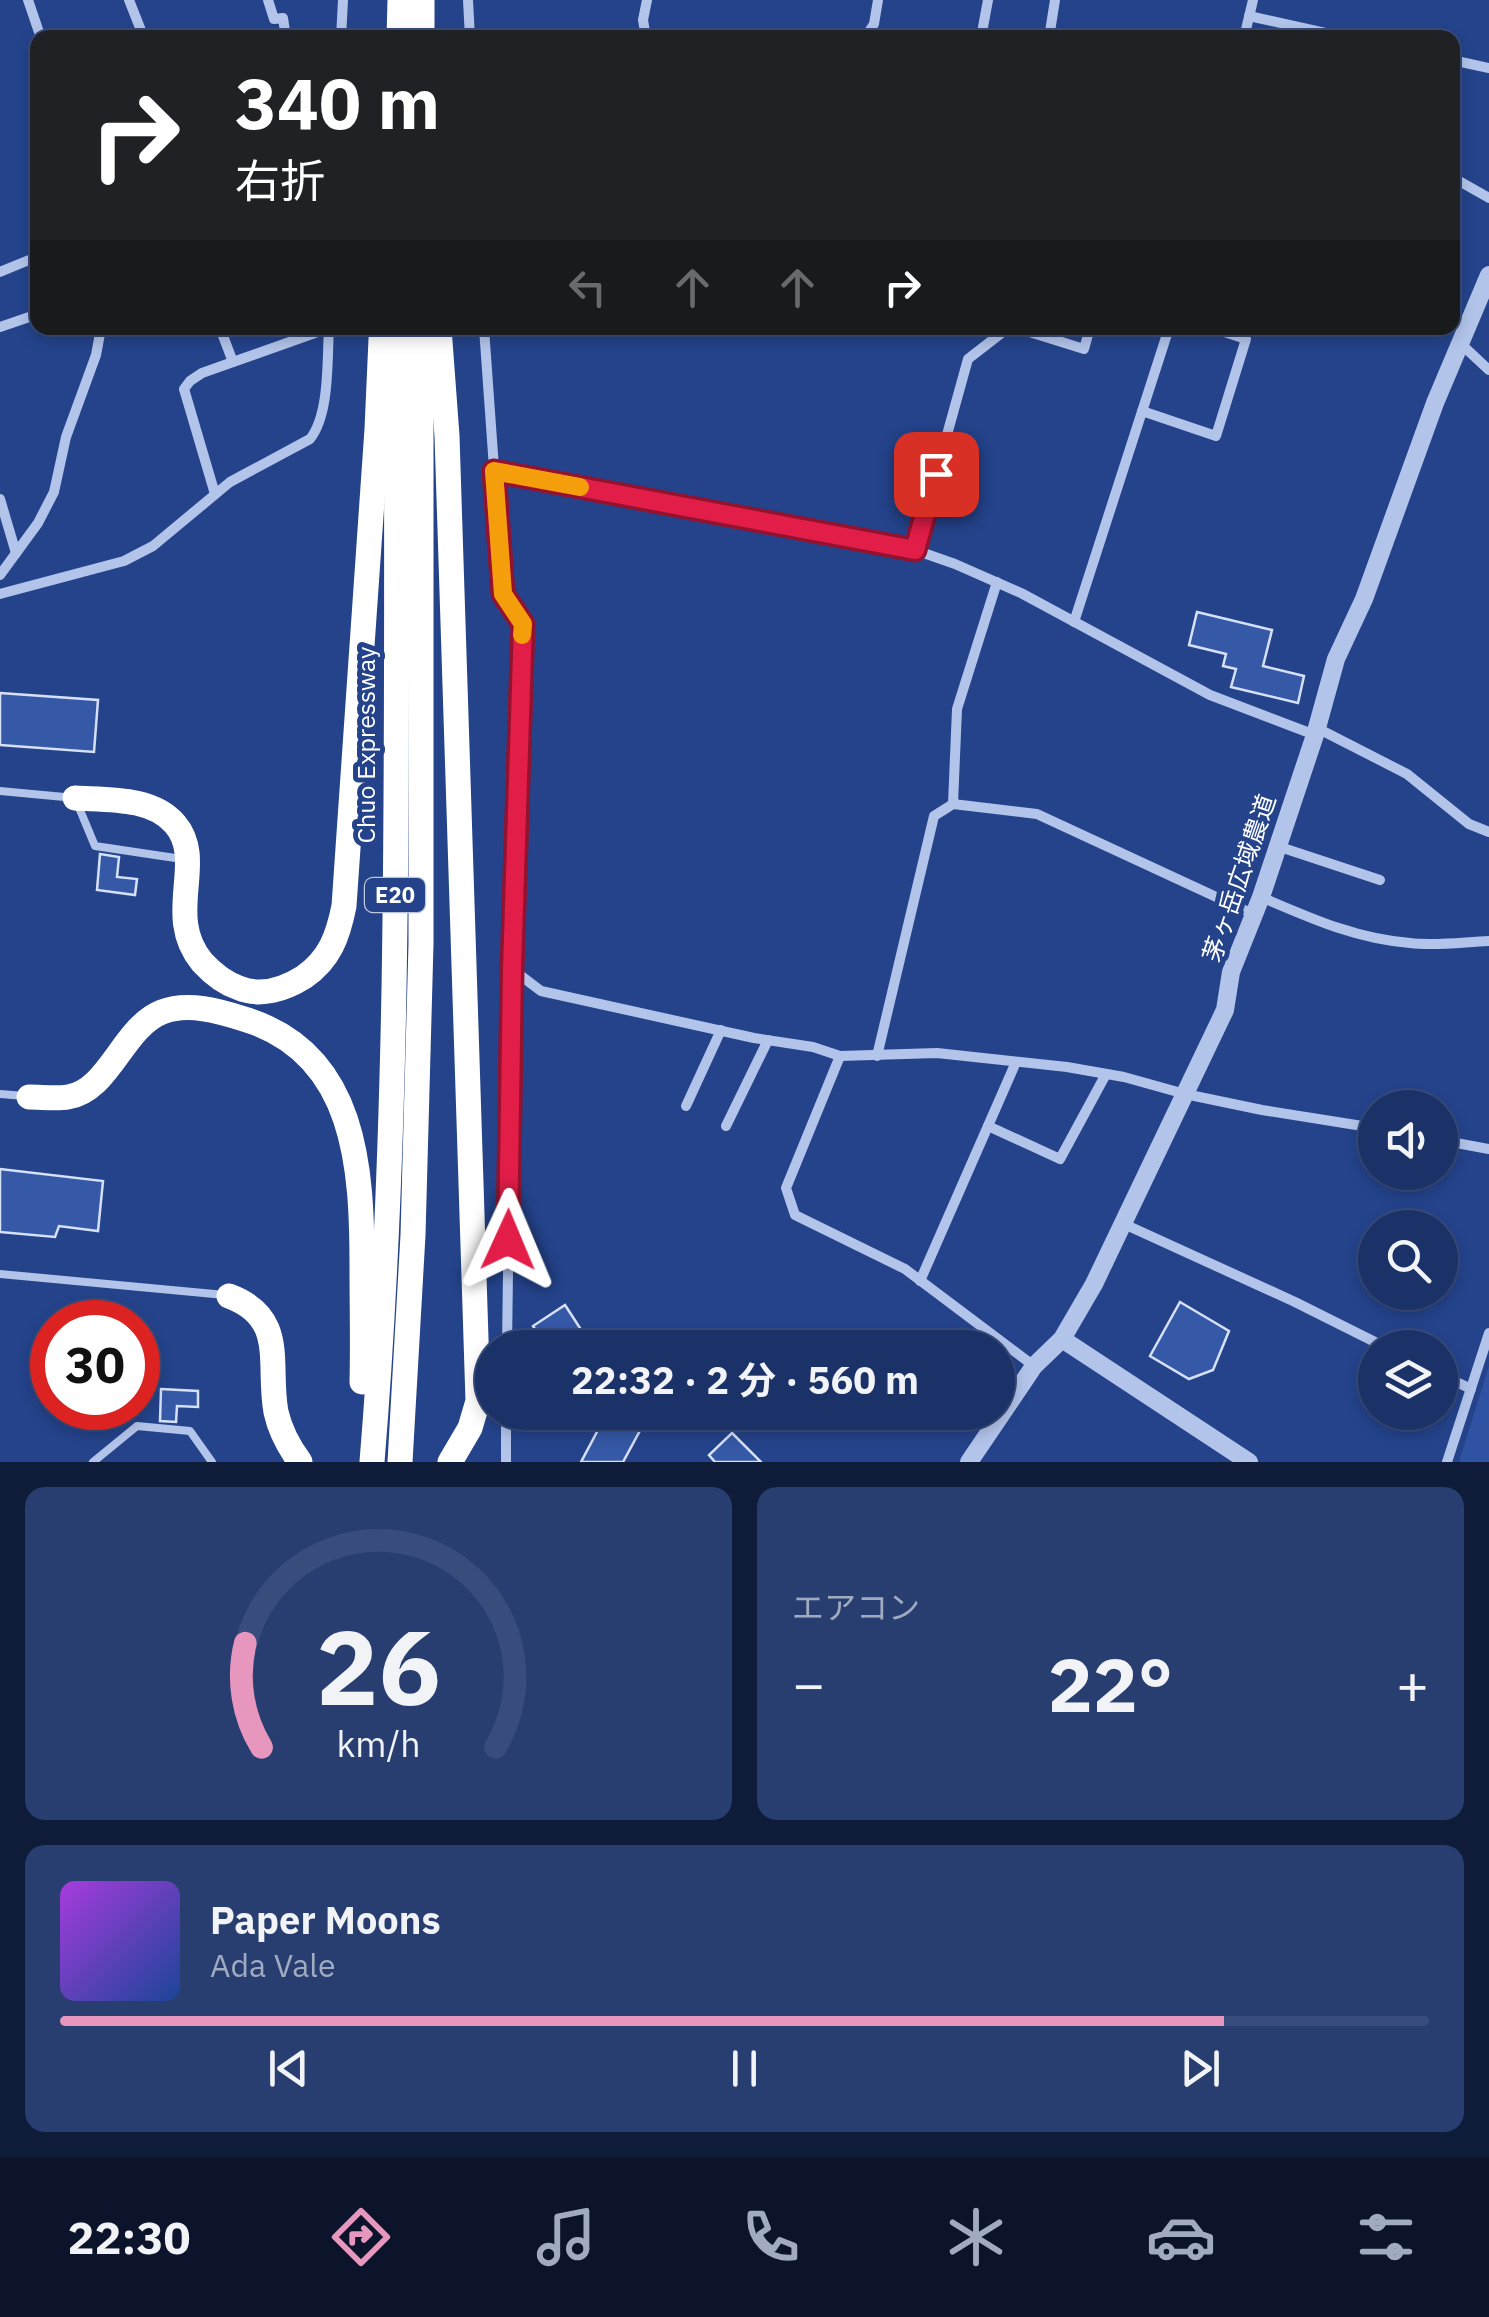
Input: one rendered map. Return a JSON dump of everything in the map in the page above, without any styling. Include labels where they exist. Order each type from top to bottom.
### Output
[{"type":"highway","points":[[400,0],[417,27]]},
{"type":"highway","points":[[75,798],[124,802],[159,810],[172,820],[183,834],[187,860],[187,933],[200,959],[226,983],[245,991],[282,988],[317,968],[329,953],[344,906],[382,335]]},
{"type":"highway","name":"Chuo Expressway","points":[[372,1462],[387,1234],[394,946],[397,335]]},
{"type":"highway","name":"E20","points":[[400,1462],[414,1235],[421,944],[422,335]]},
{"type":"highway","points":[[440,335],[447,436],[478,1401],[470,1428],[450,1462]]},
{"type":"highway","points":[[30,1097],[67,1098],[78,1094],[92,1085],[147,1020],[176,1008],[210,1010],[253,1022],[296,1047],[317,1067],[345,1113],[354,1140],[358,1173],[362,1237],[361,1462]]},
{"type":"highway","points":[[229,1296],[253,1309],[270,1334],[275,1407],[284,1436],[300,1462]]},
{"type":"street","points":[[28,0],[38,30]]},
{"type":"street","points":[[129,0],[141,30]]},
{"type":"street","points":[[268,0],[274,19],[283,18],[285,30]]},
{"type":"street","points":[[341,30],[343,0]]},
{"type":"street","points":[[468,0],[470,30]]},
{"type":"street","points":[[645,30],[647,0]]},
{"type":"street","points":[[870,30],[878,0]]},
{"type":"street","points":[[982,30],[988,0]]},
{"type":"street","points":[[1050,30],[1055,0]]},
{"type":"street","points":[[1246,30],[1252,0]]},
{"type":"street","points":[[1249,16],[1312,30]]},
{"type":"street","points":[[1460,62],[1489,68]]},
{"type":"street","points":[[1460,182],[1489,198]]},
{"type":"street","points":[[0,272],[29,260]]},
{"type":"street","name":"茅ヶ岳広域農道","points":[[969,1462],[1034,1366],[1062,1339],[1094,1284],[1225,1010],[1231,972],[1278,846],[1336,659],[1364,600],[1435,404],[1489,275]]},
{"type":"street","points":[[0,327],[30,317]]},
{"type":"street","points":[[0,575],[38,523],[54,492],[66,438],[100,335]]},
{"type":"street","points":[[223,335],[233,362]]},
{"type":"street","points":[[215,494],[184,389],[202,374],[309,335]]},
{"type":"street","points":[[0,594],[124,561],[152,546],[230,482],[310,439],[318,430],[323,406],[328,335]]},
{"type":"street","points":[[484,335],[503,594],[523,624],[512,969],[507,1330]]},
{"type":"street","points":[[915,550],[968,359],[999,335]]},
{"type":"street","points":[[1039,335],[1084,349],[1088,335]]},
{"type":"street","points":[[1074,622],[1167,335]]},
{"type":"street","points":[[1142,411],[1216,436],[1246,339],[1234,335]]},
{"type":"street","points":[[1460,343],[1489,370]]},
{"type":"street","points":[[494,471],[915,550],[955,564],[997,582],[1210,696],[1316,731],[1407,774],[1457,816],[1489,832]]},
{"type":"street","points":[[0,499],[16,553]]},
{"type":"street","points":[[953,804],[957,709],[997,582]]},
{"type":"street","points":[[878,1056],[934,816],[953,804],[1037,814],[1257,906],[1334,928],[1414,944],[1489,941]]},
{"type":"street","points":[[1278,846],[1380,880]]},
{"type":"street","points":[[512,969],[541,990],[840,1056],[938,1053],[1106,1074],[1184,1094],[1358,1126]]},
{"type":"street","points":[[686,1106],[721,1030]]},
{"type":"street","points":[[726,1126],[768,1040]]},
{"type":"street","points":[[840,1056],[786,1188],[795,1215],[905,1269],[1034,1366]]},
{"type":"street","points":[[920,1281],[1016,1062]]},
{"type":"street","points":[[988,1126],[1060,1159],[1106,1074]]},
{"type":"street","points":[[1458,1143],[1489,1149]]},
{"type":"street","points":[[1124,1224],[1358,1334]]},
{"type":"street","points":[[1447,1462],[1489,1333]]},
{"type":"street","points":[[1062,1339],[1249,1462]]},
{"type":"street","points":[[1458,1383],[1472,1390]]},
{"type":"street","points":[[506,1430],[506,1462]]},
{"type":"lane","points":[[0,792],[75,798],[95,846],[187,860]]},
{"type":"lane","points":[[0,1094],[30,1097]]},
{"type":"lane","points":[[0,1274],[229,1296]]},
{"type":"lane","points":[[92,1462],[137,1426],[190,1431],[212,1462]]},
{"type":"shaded area","points":[[1489,1366],[1489,1462],[1459,1462]]},
{"type":"building","points":[[1197,612],[1272,630],[1263,666],[1304,676],[1298,703],[1231,687],[1236,669],[1223,666],[1226,654],[1189,645]]},
{"type":"building","points":[[0,693],[98,700],[94,752],[0,745]]},
{"type":"building","points":[[100,854],[119,857],[117,877],[137,879],[135,895],[97,890]]},
{"type":"building","points":[[0,1169],[103,1181],[98,1231],[59,1226],[55,1237],[0,1232]]},
{"type":"building","points":[[1180,1302],[1229,1331],[1213,1370],[1189,1379],[1150,1356]]},
{"type":"building","points":[[565,1305],[581,1330],[536,1330],[533,1326]]},
{"type":"building","points":[[161,1389],[198,1391],[198,1407],[177,1406],[176,1422],[160,1421]]},
{"type":"building","points":[[598,1430],[640,1430],[623,1462],[581,1462]]},
{"type":"building","points":[[732,1433],[761,1462],[715,1462],[709,1455]]},
{"type":"slow traffic","points":[[522,635],[523,624],[503,594],[494,471],[580,487]]},
{"type":"route","points":[[508,1240],[523,624],[503,594],[494,471],[915,550],[936,474]]}]
